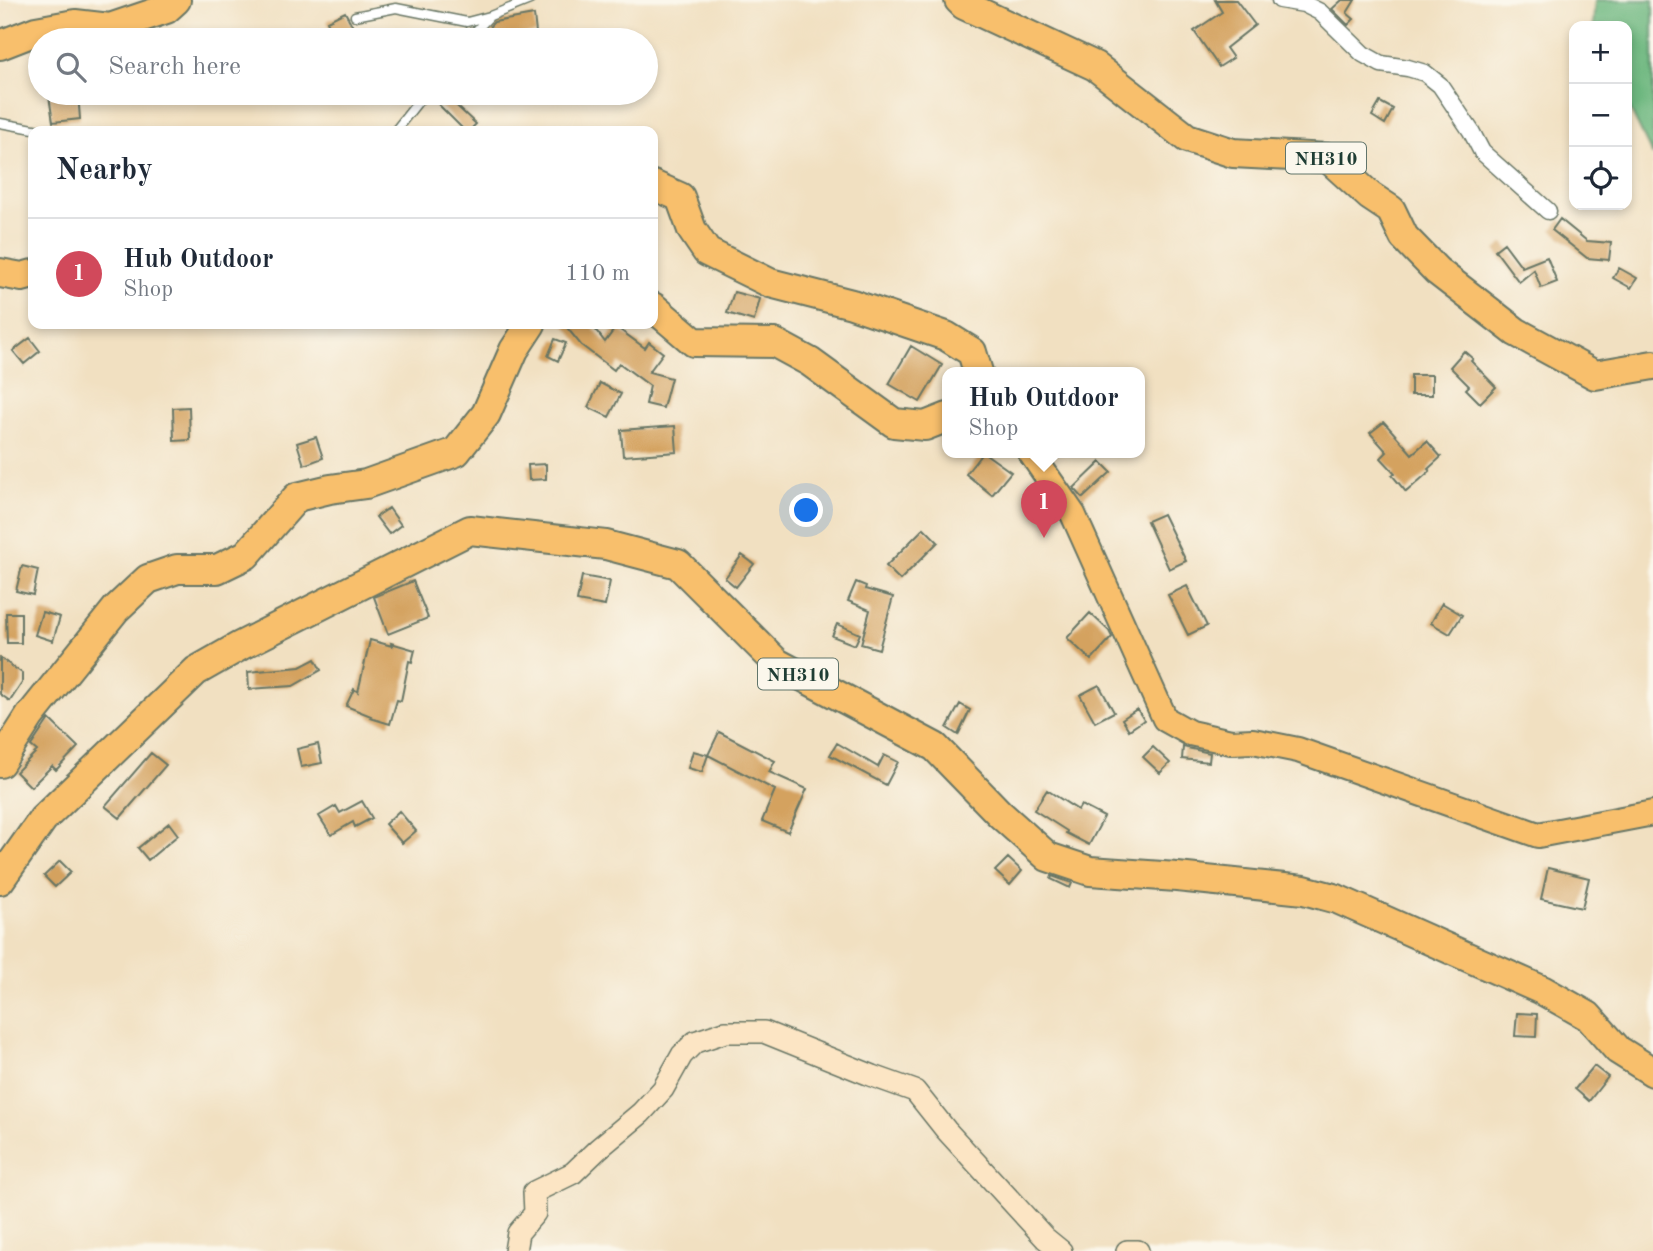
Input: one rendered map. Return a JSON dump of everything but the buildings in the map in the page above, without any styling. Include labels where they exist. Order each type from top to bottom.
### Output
[{"type":"highway","points":[[53,28],[75,24],[110,28],[166,9],[176,0]]},
{"type":"highway","name":"NH310","points":[[959,0],[964,5],[1095,66],[1187,138],[1233,153],[1328,158],[1370,196],[1391,210],[1404,237],[1437,271],[1516,331],[1595,375],[1653,365]]},
{"type":"highway","points":[[0,45],[28,34]]},
{"type":"highway","points":[[658,187],[680,197],[692,230],[707,252],[770,283],[852,304],[946,336],[972,352],[976,367]]},
{"type":"highway","points":[[658,311],[694,342],[775,343],[810,362],[894,423],[925,426],[942,419]]},
{"type":"highway","points":[[0,763],[30,716],[116,609],[148,579],[177,569],[216,569],[246,555],[297,497],[366,484],[456,452],[486,414],[514,350],[528,329]]},
{"type":"highway","name":"NH310","points":[[0,880],[43,819],[196,671],[470,530],[544,537],[606,545],[678,565],[777,663],[934,747],[1000,814],[1048,857],[1090,871],[1304,890],[1337,899],[1542,990],[1588,1016],[1618,1050],[1653,1072]]},
{"type":"main road","points":[[1034,458],[1073,514],[1165,719],[1190,733],[1231,742],[1253,741],[1298,750],[1538,835],[1653,813]]},
{"type":"street","points":[[1280,0],[1304,4],[1320,12],[1363,54],[1381,64],[1425,73],[1440,85],[1482,152],[1548,211]]},
{"type":"street","points":[[515,1251],[518,1233],[535,1213],[534,1192],[573,1173],[641,1113],[663,1089],[682,1055],[695,1042],[725,1032],[764,1032],[915,1091],[955,1140],[1045,1238],[1061,1251]]},
{"type":"street","points":[[1127,1251],[1138,1251]]},
{"type":"lane","points":[[355,16],[396,8],[467,22],[530,0]]},
{"type":"lane","points":[[478,28],[490,16]]},
{"type":"lane","points":[[399,126],[416,105]]},
{"type":"lane","points":[[0,123],[28,128]]},
{"type":"green space","points":[[1595,0],[1653,0],[1653,156],[1632,113],[1632,21],[1593,21]]},
{"type":"place","name":"Hub Outdoor","points":[[1044,538]]}]
